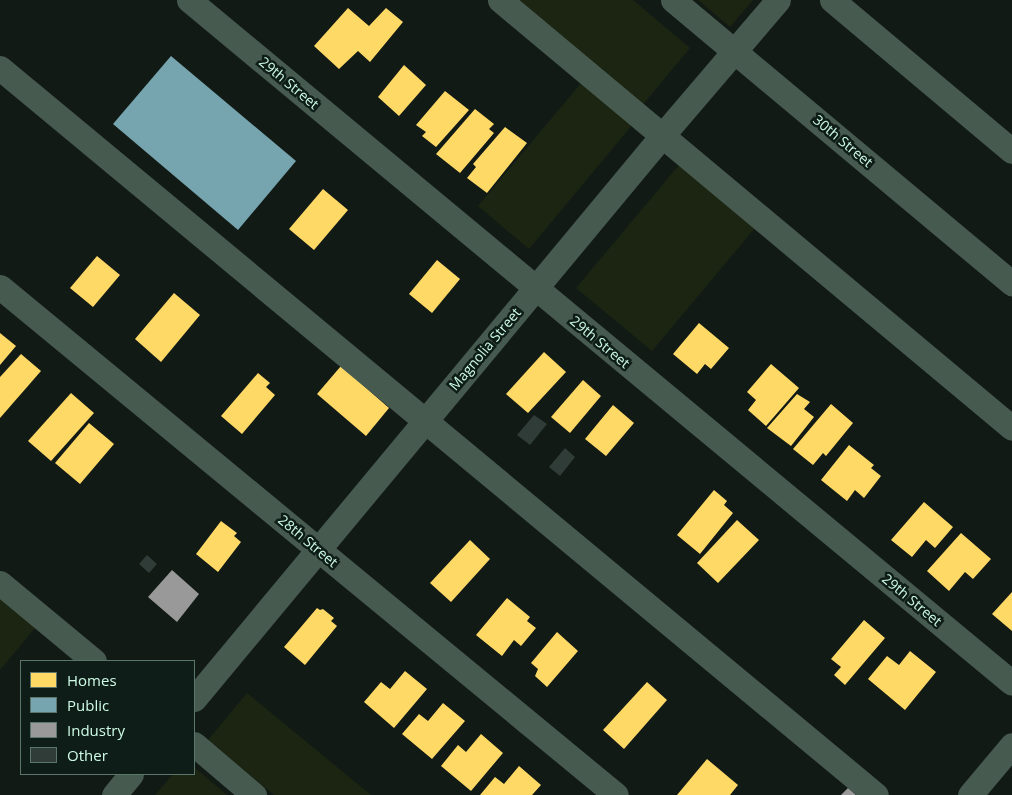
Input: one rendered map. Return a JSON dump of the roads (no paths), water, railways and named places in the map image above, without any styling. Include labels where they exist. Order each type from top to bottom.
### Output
[{"type":"street","name":"29th Street","points":[[189,0],[1012,683]]},
{"type":"street","points":[[500,0],[661,137],[1012,428]]},
{"type":"street","name":"30th Street","points":[[673,0],[1012,283]]},
{"type":"street","name":"Magnolia Street","points":[[195,698],[661,137],[778,0]]},
{"type":"street","points":[[832,0],[1012,151]]},
{"type":"street","points":[[0,68],[424,422],[876,795]]},
{"type":"street","name":"28th Street","points":[[0,287],[616,795]]},
{"type":"street","points":[[0,583],[93,660]]},
{"type":"street","points":[[195,745],[254,795]]},
{"type":"street","points":[[970,795],[1012,745]]},
{"type":"street","points":[[114,795],[130,775]]}]
